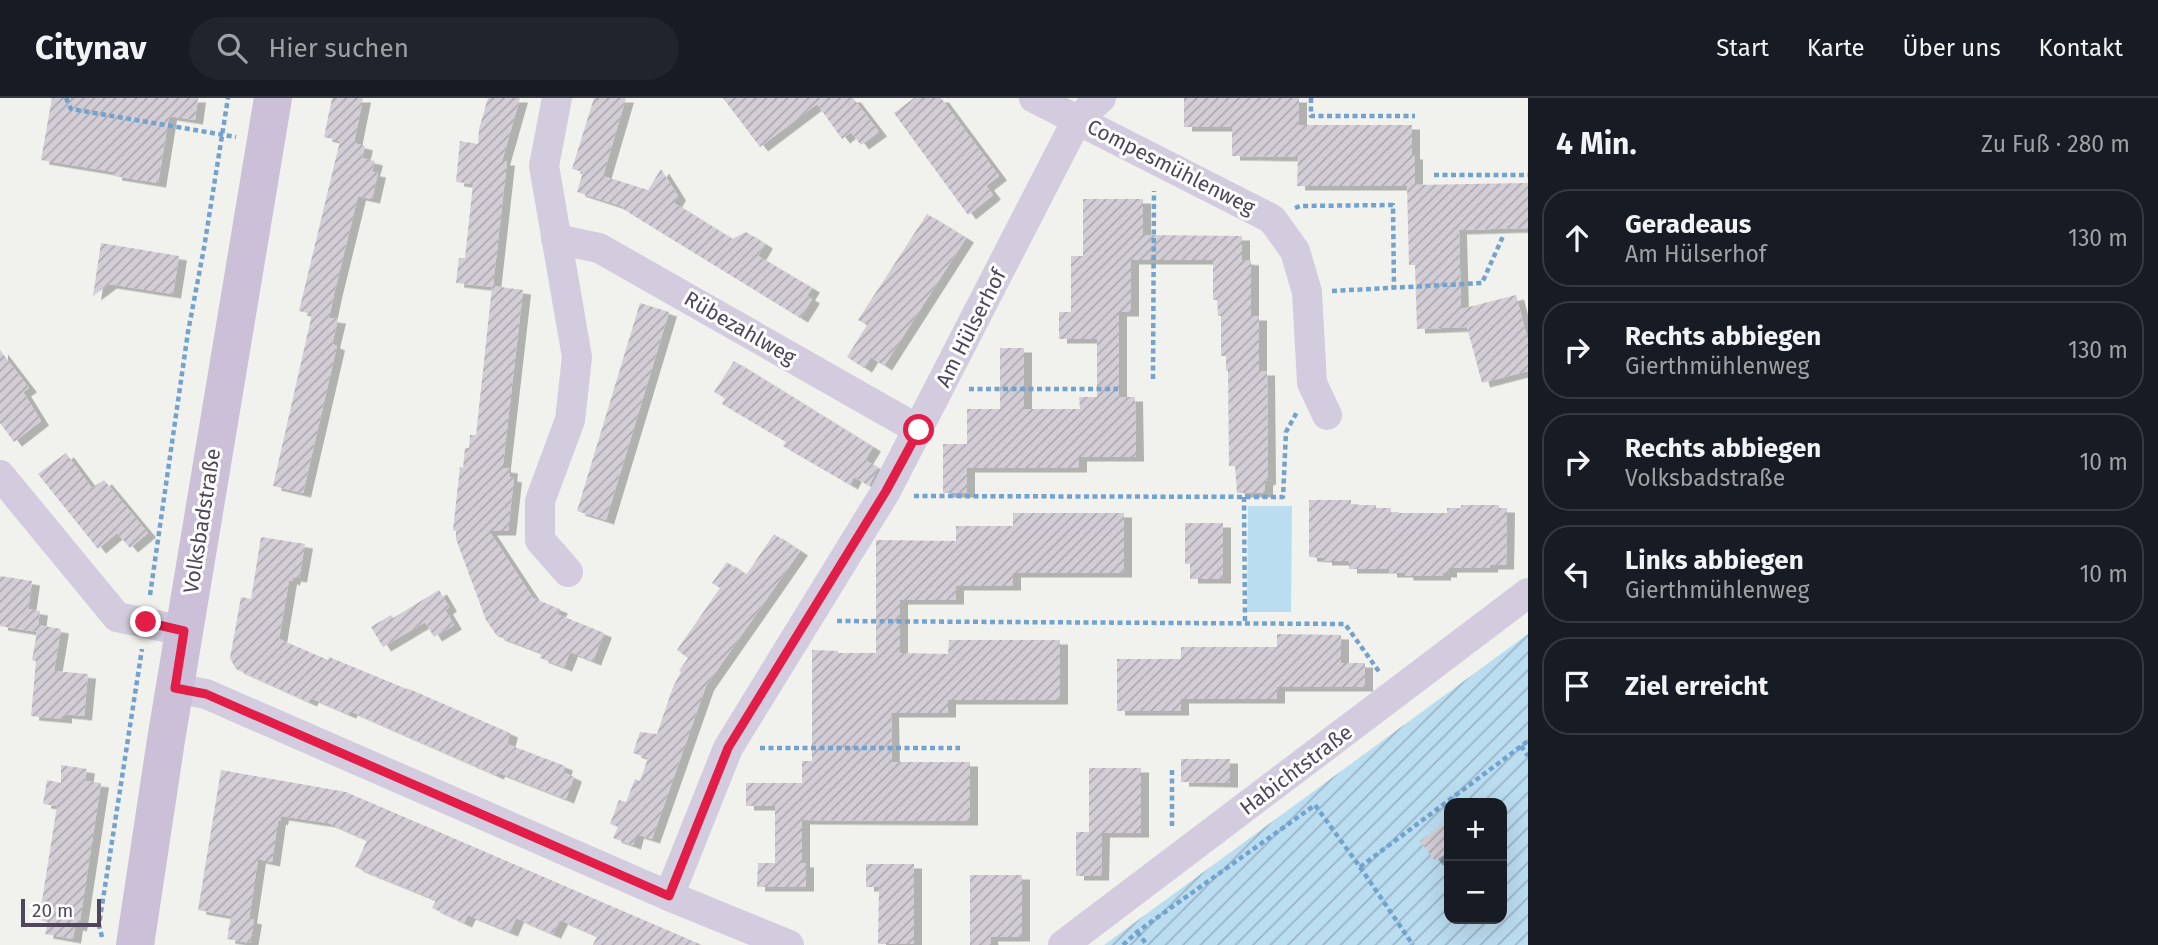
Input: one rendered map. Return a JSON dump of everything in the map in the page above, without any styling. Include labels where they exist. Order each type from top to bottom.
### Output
[{"type":"main road","name":"Volksbadstraße","points":[[135,945],[184,631],[273,98]]},
{"type":"street","points":[[557,98],[544,166],[577,357],[570,420],[540,500],[540,540],[568,572]]},
{"type":"street","name":"Compesmühlenweg","points":[[1034,98],[1272,219],[1294,251],[1307,292],[1312,383],[1327,415]]},
{"type":"street","name":"Am Hülserhof","points":[[669,896],[728,748],[886,491],[1077,120],[1101,98]]},
{"type":"street","name":"Rübezahlweg","points":[[556,239],[599,248],[919,430]]},
{"type":"street","points":[[0,475],[117,617],[184,631]]},
{"type":"street","name":"Habichtstraße","points":[[1063,945],[1528,593]]},
{"type":"street","points":[[175,688],[206,694],[669,896],[789,945]]},
{"type":"path","points":[[66,98],[71,109],[265,142]]},
{"type":"path","points":[[103,945],[99,925],[188,332],[228,98]]},
{"type":"path","points":[[1311,98],[1311,116],[1415,116]]},
{"type":"path","points":[[1153,379],[1155,159]]},
{"type":"path","points":[[1434,175],[1528,175]]},
{"type":"path","points":[[1272,219],[1300,206],[1393,205],[1394,288]]},
{"type":"path","points":[[1307,292],[1482,283],[1504,234]]},
{"type":"path","points":[[886,491],[902,496],[1283,497],[1286,432],[1312,383]]},
{"type":"path","points":[[940,389],[1118,389]]},
{"type":"path","points":[[1244,497],[1245,623]]},
{"type":"path","points":[[808,620],[1345,624],[1395,695]]},
{"type":"path","points":[[1360,867],[1528,741]]},
{"type":"path","points":[[1521,746],[1528,756]]},
{"type":"path","points":[[728,748],[960,748]]},
{"type":"path","points":[[1172,770],[1172,863]]},
{"type":"path","points":[[1123,945],[1315,805],[1413,945]]},
{"type":"path","points":[[1137,933],[1147,945]]},
{"type":"shaded area","points":[[1248,506],[1292,506],[1291,612],[1247,612]]},
{"type":"shaded area","points":[[1528,634],[1528,945],[1104,945]]},
{"type":"building","points":[[52,98],[198,98],[195,120],[169,116],[158,183],[114,176],[114,172],[41,160]]},
{"type":"building","points":[[332,98],[363,98],[354,143],[365,146],[362,158],[375,161],[372,172],[378,173],[372,199],[358,196],[334,294],[329,318],[338,319],[332,344],[337,346],[303,493],[273,486],[312,314],[299,311],[340,141],[324,137]]},
{"type":"building","points":[[488,98],[520,98],[502,161],[507,161],[493,286],[523,290],[503,464],[503,468],[510,469],[509,477],[514,478],[508,531],[489,531],[533,598],[560,609],[557,614],[604,633],[593,661],[570,652],[564,667],[540,658],[542,653],[497,636],[486,620],[456,539],[456,531],[453,530],[460,467],[463,468],[465,448],[469,448],[470,435],[476,435],[492,287],[456,283],[459,258],[465,258],[473,184],[456,182],[460,141],[478,144],[479,129]]},
{"type":"building","points":[[594,98],[626,98],[603,176],[648,190],[661,169],[678,196],[674,203],[732,239],[746,232],[765,244],[758,256],[812,288],[807,296],[812,299],[800,318],[623,209],[624,207],[577,192],[583,172],[572,169]]},
{"type":"building","points":[[723,98],[853,98],[879,132],[861,145],[851,132],[842,139],[817,104],[760,147]]},
{"type":"building","points":[[914,98],[941,98],[999,176],[986,186],[993,195],[968,215],[894,113]]},
{"type":"building","points":[[1184,98],[1299,98],[1299,125],[1412,125],[1415,185],[1528,183],[1528,228],[1459,230],[1461,309],[1516,295],[1528,341],[1528,371],[1482,383],[1467,327],[1417,329],[1415,265],[1409,265],[1407,186],[1297,186],[1298,157],[1232,156],[1232,127],[1184,127]]},
{"type":"building","points":[[1083,199],[1143,199],[1143,235],[1242,236],[1242,260],[1251,261],[1251,316],[1259,316],[1259,371],[1267,371],[1268,480],[1265,481],[1265,493],[1237,493],[1235,466],[1229,466],[1228,371],[1226,356],[1221,356],[1221,316],[1218,316],[1217,300],[1213,300],[1213,260],[1131,260],[1131,312],[1119,312],[1119,397],[1135,397],[1136,457],[1079,457],[1079,468],[967,468],[967,493],[943,493],[943,444],[967,444],[967,409],[1000,409],[1000,348],[1024,348],[1024,409],[1080,409],[1079,397],[1097,397],[1097,339],[1059,339],[1059,312],[1071,312],[1071,256],[1083,256]]},
{"type":"building","points":[[927,214],[966,238],[884,366],[871,357],[864,368],[847,357],[867,325],[858,320]]},
{"type":"building","points":[[101,243],[179,256],[173,294],[109,284],[93,296]]},
{"type":"building","points":[[640,303],[669,312],[606,520],[577,511]]},
{"type":"building","points":[[0,350],[29,388],[23,392],[41,421],[14,442],[0,423]]},
{"type":"building","points":[[734,361],[873,447],[865,460],[878,468],[869,486],[854,477],[850,485],[783,446],[786,442],[722,404],[725,398],[714,392]]},
{"type":"building","points":[[66,453],[92,488],[104,480],[148,533],[130,548],[117,533],[98,549],[38,474]]},
{"type":"building","points":[[1309,500],[1351,500],[1351,505],[1391,508],[1391,513],[1447,513],[1447,508],[1461,508],[1461,505],[1499,505],[1499,508],[1507,508],[1506,565],[1490,565],[1490,568],[1449,568],[1449,573],[1443,573],[1443,576],[1406,576],[1405,573],[1389,573],[1389,569],[1349,569],[1349,561],[1324,561],[1324,558],[1309,557]]},
{"type":"building","points":[[1013,513],[1124,513],[1124,573],[1013,573],[1013,586],[956,586],[956,600],[900,600],[900,653],[948,654],[949,640],[1060,640],[1060,700],[948,700],[948,713],[891,713],[892,762],[970,762],[970,821],[802,820],[802,863],[806,863],[806,887],[757,887],[758,863],[775,863],[775,806],[746,806],[746,783],[802,783],[802,761],[812,761],[812,650],[876,653],[876,540],[956,541],[956,526],[1013,526]]},
{"type":"building","points":[[1185,523],[1223,523],[1223,579],[1190,579],[1190,564],[1185,564]]},
{"type":"building","points":[[774,534],[800,551],[706,686],[652,839],[636,834],[633,845],[613,838],[618,827],[610,824],[619,800],[626,802],[635,779],[640,781],[648,758],[633,753],[640,732],[657,734],[681,672],[679,671],[688,658],[677,650],[720,588],[712,583],[727,562],[746,575]]},
{"type":"building","points":[[261,537],[305,544],[299,578],[293,577],[292,581],[289,580],[279,639],[409,690],[407,688],[510,733],[507,744],[565,766],[563,772],[574,777],[566,799],[497,772],[496,775],[350,711],[348,714],[311,698],[309,702],[236,669],[230,658],[241,597],[251,599]]},
{"type":"building","points":[[0,576],[32,581],[28,609],[40,611],[38,625],[61,629],[54,671],[88,674],[84,716],[64,714],[64,719],[31,716],[36,661],[32,660],[37,632],[0,626]]},
{"type":"building","points":[[439,590],[449,607],[445,610],[454,625],[434,637],[425,622],[383,647],[371,627],[391,615],[393,618]]},
{"type":"building","points":[[1277,634],[1341,635],[1341,663],[1365,663],[1365,687],[1277,687],[1277,699],[1181,699],[1181,711],[1117,711],[1117,659],[1181,659],[1181,647],[1277,647]]},
{"type":"building","points":[[1181,759],[1230,759],[1230,783],[1181,782]]},
{"type":"building","points":[[61,765],[87,769],[85,781],[101,783],[79,927],[75,926],[73,939],[45,934],[48,922],[39,920],[57,806],[43,804],[47,780],[61,783]]},
{"type":"building","points":[[1089,768],[1141,768],[1141,833],[1102,833],[1101,876],[1076,876],[1076,832],[1089,832]]},
{"type":"building","points":[[221,770],[346,792],[702,945],[593,945],[597,936],[560,920],[553,934],[516,918],[510,932],[468,915],[464,923],[432,908],[436,900],[355,867],[367,840],[328,823],[281,816],[280,821],[278,820],[272,862],[258,859],[249,919],[254,920],[250,943],[227,939],[231,916],[198,910]]},
{"type":"building","points":[[1444,823],[1444,855],[1435,861],[1420,841]]},
{"type":"building","points":[[866,864],[914,864],[914,944],[878,944],[879,887],[866,887]]},
{"type":"building","points":[[970,875],[1022,875],[1022,937],[990,937],[991,945],[970,945]]},
{"type":"route","points":[[146,622],[184,631],[175,688],[206,694],[669,896],[728,748],[886,491],[919,430]]}]
